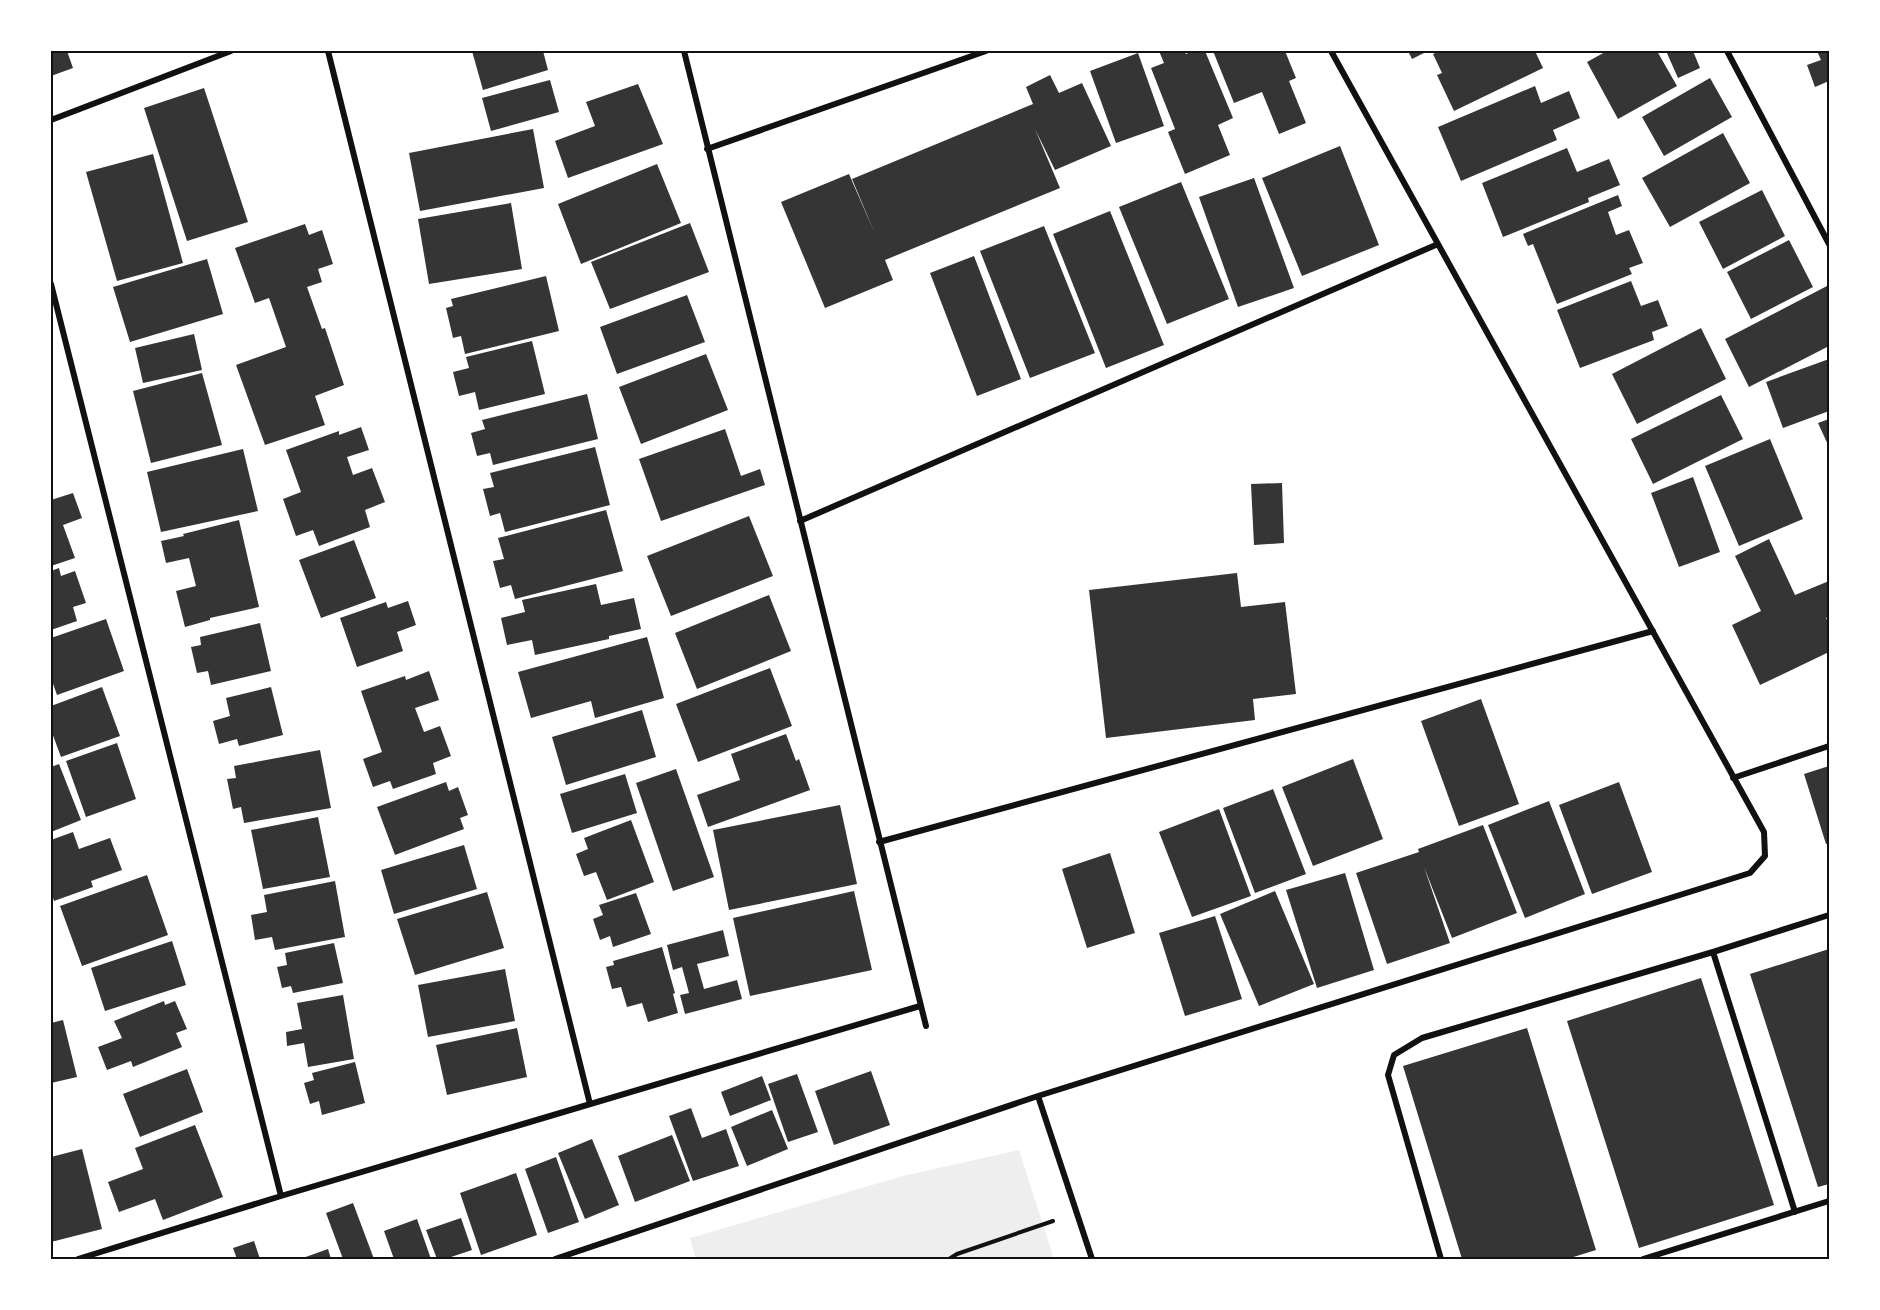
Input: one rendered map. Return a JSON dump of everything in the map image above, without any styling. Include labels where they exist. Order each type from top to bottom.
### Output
[{"type":"street","points":[[51,120],[231,51]]},
{"type":"street","points":[[328,51],[590,1104]]},
{"type":"street","points":[[684,51],[926,1026]]},
{"type":"street","points":[[707,149],[986,51]]},
{"type":"street","points":[[555,1259],[1038,1096],[1750,873],[1765,856],[1764,832],[1331,51]]},
{"type":"street","points":[[1727,51],[1829,244]]},
{"type":"street","points":[[800,521],[1438,244]]},
{"type":"street","points":[[51,284],[281,1196]]},
{"type":"street","points":[[879,842],[1653,631]]},
{"type":"street","points":[[1733,778],[1829,746]]},
{"type":"street","points":[[1442,1259],[1388,1075],[1394,1055],[1422,1038],[1713,952],[1829,915]]},
{"type":"street","points":[[1713,952],[1795,1212]]},
{"type":"street","points":[[78,1259],[281,1196],[920,1006]]},
{"type":"street","points":[[1038,1096],[1092,1259]]},
{"type":"street","points":[[1643,1259],[1829,1201]]},
{"type":"path","points":[[949,1259],[957,1254],[1078,1213]]},
{"type":"shaded area","points":[[1019,1150],[1054,1259],[696,1259],[690,1238],[903,1176]]},
{"type":"building","points":[[51,51],[67,51],[73,68],[51,76]]},
{"type":"building","points":[[472,51],[543,51],[548,70],[483,90]]},
{"type":"building","points":[[1159,51],[1184,51],[1186,54],[1193,51],[1205,51],[1233,118],[1218,125],[1230,155],[1185,174],[1168,132],[1175,129],[1151,68],[1164,63]]},
{"type":"building","points":[[1213,51],[1285,51],[1296,78],[1289,81],[1306,123],[1279,134],[1262,92],[1234,103]]},
{"type":"building","points":[[1408,51],[1428,51],[1412,59]]},
{"type":"building","points":[[1440,51],[1535,51],[1543,68],[1454,111],[1437,75],[1442,73],[1433,54]]},
{"type":"building","points":[[1607,51],[1657,51],[1677,86],[1618,119],[1587,62]]},
{"type":"building","points":[[1666,51],[1693,51],[1700,68],[1678,78]]},
{"type":"building","points":[[1817,51],[1829,51],[1829,81],[1815,87],[1807,65],[1821,60]]},
{"type":"building","points":[[1138,53],[1164,126],[1116,143],[1090,71]]},
{"type":"building","points":[[1050,75],[1059,93],[1082,83],[1111,146],[1055,170],[1035,129],[1060,188],[885,260],[893,280],[825,308],[781,202],[849,174],[875,234],[852,179],[1033,104],[1026,87]]},
{"type":"building","points":[[1710,78],[1732,117],[1664,156],[1642,117]]},
{"type":"building","points":[[550,80],[559,112],[491,131],[482,98]]},
{"type":"building","points":[[638,84],[663,144],[568,178],[555,141],[595,126],[586,102]]},
{"type":"building","points":[[1535,86],[1541,103],[1569,91],[1580,118],[1553,130],[1557,140],[1461,181],[1438,127]]},
{"type":"building","points":[[204,88],[248,222],[187,241],[144,108]]},
{"type":"building","points":[[533,129],[544,188],[420,211],[409,153]]},
{"type":"building","points":[[1723,133],[1750,183],[1670,227],[1642,178]]},
{"type":"building","points":[[1340,146],[1379,245],[1302,276],[1262,178]]},
{"type":"building","points":[[1567,148],[1577,172],[1609,159],[1620,185],[1588,198],[1589,202],[1503,237],[1482,183]]},
{"type":"building","points":[[153,154],[183,263],[117,281],[86,172]]},
{"type":"building","points":[[657,164],[681,223],[581,264],[558,204]]},
{"type":"building","points":[[1254,178],[1294,288],[1238,307],[1199,197]]},
{"type":"building","points":[[1181,182],[1229,299],[1167,324],[1119,207]]},
{"type":"building","points":[[1762,190],[1785,236],[1723,269],[1699,222]]},
{"type":"building","points":[[1618,195],[1622,206],[1608,212],[1616,235],[1629,230],[1643,263],[1629,268],[1632,274],[1557,304],[1533,244],[1528,246],[1523,234]]},
{"type":"building","points":[[511,203],[522,269],[429,284],[418,219]]},
{"type":"building","points":[[1110,211],[1164,345],[1106,368],[1053,234]]},
{"type":"building","points":[[690,223],[709,272],[610,309],[591,262]]},
{"type":"building","points":[[305,224],[309,235],[322,230],[333,264],[318,269],[322,282],[307,287],[322,329],[325,328],[344,385],[315,396],[325,425],[265,445],[236,365],[286,347],[269,298],[255,303],[235,248]]},
{"type":"building","points":[[1044,226],[1095,353],[1030,378],[980,251]]},
{"type":"building","points":[[1789,240],[1813,287],[1751,319],[1727,272]]},
{"type":"building","points":[[974,256],[1021,379],[977,396],[930,273]]},
{"type":"building","points":[[207,259],[223,314],[130,342],[113,287]]},
{"type":"building","points":[[546,276],[559,331],[465,354],[461,336],[453,338],[446,308],[453,306],[451,299]]},
{"type":"building","points":[[1631,281],[1641,306],[1658,300],[1668,326],[1652,332],[1654,340],[1580,368],[1557,310]]},
{"type":"building","points":[[1827,286],[1829,290],[1829,346],[1749,387],[1725,339]]},
{"type":"building","points":[[687,295],[705,342],[617,374],[600,327]]},
{"type":"building","points":[[1701,328],[1726,379],[1637,424],[1612,374]]},
{"type":"building","points":[[194,334],[202,370],[143,383],[135,348]]},
{"type":"building","points":[[532,341],[545,394],[479,410],[475,392],[459,396],[453,372],[469,368],[466,357]]},
{"type":"building","points":[[706,354],[728,410],[641,444],[619,387]]},
{"type":"building","points":[[1829,359],[1829,411],[1783,428],[1766,382]]},
{"type":"building","points":[[202,373],[222,445],[151,463],[133,391]]},
{"type":"building","points":[[587,394],[598,439],[493,465],[490,453],[477,456],[471,433],[485,429],[482,420]]},
{"type":"building","points":[[1721,395],[1743,439],[1653,484],[1631,439]]},
{"type":"building","points":[[1829,419],[1829,447],[1818,423]]},
{"type":"building","points":[[361,427],[369,450],[347,457],[353,475],[372,468],[385,502],[365,510],[370,527],[319,546],[313,530],[296,536],[283,499],[301,492],[286,450],[339,431],[339,435]]},
{"type":"building","points":[[725,429],[741,476],[760,469],[765,485],[661,521],[639,459]]},
{"type":"building","points":[[1770,439],[1803,519],[1739,546],[1705,466]]},
{"type":"building","points":[[595,447],[610,505],[505,532],[500,513],[490,516],[483,489],[494,487],[490,473]]},
{"type":"building","points":[[243,449],[258,511],[161,532],[147,472]]},
{"type":"building","points":[[1693,477],[1720,552],[1679,567],[1651,493]]},
{"type":"building","points":[[1282,483],[1284,543],[1254,545],[1251,484]]},
{"type":"building","points":[[73,493],[82,518],[63,525],[75,558],[51,566],[51,500]]},
{"type":"building","points":[[606,510],[623,571],[515,599],[511,585],[500,588],[493,561],[504,559],[498,538]]},
{"type":"building","points":[[749,516],[773,576],[671,616],[647,556]]},
{"type":"building","points":[[239,520],[259,607],[210,618],[210,620],[185,627],[176,591],[196,586],[189,558],[166,563],[161,541]]},
{"type":"building","points":[[1769,539],[1795,595],[1829,581],[1829,617],[1826,618],[1829,623],[1829,652],[1760,685],[1732,625],[1761,611],[1735,556]]},
{"type":"building","points":[[354,540],[376,598],[321,618],[299,560]]},
{"type":"building","points":[[59,568],[61,576],[75,571],[86,603],[73,607],[77,621],[51,630],[51,571]]},
{"type":"building","points":[[1237,573],[1241,607],[1285,602],[1296,694],[1253,699],[1255,720],[1106,738],[1089,590]]},
{"type":"building","points":[[596,584],[601,605],[634,598],[641,629],[609,636],[609,639],[535,655],[532,640],[507,645],[501,618],[525,612],[522,600]]},
{"type":"building","points":[[769,595],[791,651],[697,689],[675,633]]},
{"type":"building","points":[[408,601],[416,625],[397,632],[403,651],[357,667],[340,618],[386,602],[388,608]]},
{"type":"building","points":[[106,619],[124,671],[57,695],[51,678],[51,638]]},
{"type":"building","points":[[260,623],[271,671],[211,685],[208,671],[197,673],[191,647],[201,645],[200,637]]},
{"type":"building","points":[[647,637],[664,698],[595,718],[591,701],[531,718],[518,672]]},
{"type":"building","points":[[770,668],[792,726],[698,762],[676,704]]},
{"type":"building","points":[[429,671],[439,700],[415,708],[424,732],[440,726],[451,756],[433,763],[436,774],[393,789],[390,781],[373,787],[363,759],[382,752],[361,691],[405,676],[406,680]]},
{"type":"building","points":[[102,687],[120,736],[61,757],[51,730],[51,706]]},
{"type":"building","points":[[271,687],[283,735],[239,746],[237,739],[219,744],[213,721],[230,716],[226,698]]},
{"type":"building","points":[[1481,699],[1519,804],[1459,826],[1421,721]]},
{"type":"building","points":[[642,710],[656,757],[566,785],[552,737]]},
{"type":"building","points":[[786,734],[796,761],[799,759],[810,790],[708,827],[697,795],[740,780],[731,754]]},
{"type":"building","points":[[117,743],[136,799],[86,817],[66,761]]},
{"type":"building","points":[[320,750],[331,808],[244,823],[241,807],[233,809],[227,779],[236,778],[234,766]]},
{"type":"building","points":[[1353,759],[1383,839],[1313,866],[1282,787]]},
{"type":"building","points":[[59,764],[81,820],[51,832],[51,767]]},
{"type":"building","points":[[1829,766],[1829,843],[1826,844],[1804,774]]},
{"type":"building","points":[[676,769],[714,877],[673,891],[636,783]]},
{"type":"building","points":[[625,774],[637,813],[572,833],[560,794]]},
{"type":"building","points":[[446,782],[449,791],[458,787],[468,815],[460,818],[464,829],[395,855],[377,807]]},
{"type":"building","points":[[1619,782],[1652,872],[1592,894],[1559,805]]},
{"type":"building","points":[[1273,789],[1306,874],[1255,893],[1223,808]]},
{"type":"building","points":[[1549,801],[1585,894],[1525,918],[1488,825]]},
{"type":"building","points":[[840,805],[857,884],[729,910],[713,830]]},
{"type":"building","points":[[1219,809],[1251,896],[1192,917],[1159,832]]},
{"type":"building","points":[[318,817],[330,877],[263,889],[251,830]]},
{"type":"building","points":[[631,820],[654,882],[607,900],[596,872],[584,876],[576,854],[588,849],[584,838]]},
{"type":"building","points":[[1483,825],[1517,913],[1452,938],[1424,867],[1450,943],[1387,964],[1356,873],[1419,852],[1418,849]]},
{"type":"building","points":[[73,832],[79,849],[110,838],[122,870],[91,881],[93,887],[54,901],[51,891],[51,840]]},
{"type":"building","points":[[464,845],[477,889],[394,914],[381,870]]},
{"type":"building","points":[[1110,853],[1135,933],[1087,948],[1062,869]]},
{"type":"building","points":[[1345,873],[1374,970],[1317,988],[1286,890]]},
{"type":"building","points":[[147,875],[168,935],[82,966],[60,906]]},
{"type":"building","points":[[335,881],[345,937],[275,950],[272,937],[255,940],[251,915],[267,912],[264,895]]},
{"type":"building","points":[[854,891],[872,970],[750,996],[733,918]]},
{"type":"building","points":[[1275,891],[1314,984],[1259,1006],[1220,914]]},
{"type":"building","points":[[487,892],[504,948],[415,975],[397,919]]},
{"type":"building","points":[[636,893],[651,934],[613,947],[610,936],[600,940],[593,919],[603,915],[599,905]]},
{"type":"building","points":[[1215,916],[1242,999],[1185,1016],[1159,933]]},
{"type":"building","points":[[723,930],[729,956],[697,964],[704,989],[737,980],[742,999],[685,1014],[680,995],[689,993],[682,967],[673,970],[667,945]]},
{"type":"building","points":[[172,941],[186,985],[105,1011],[91,968]]},
{"type":"building","points":[[334,943],[343,983],[293,993],[291,986],[282,988],[277,967],[287,965],[285,953]]},
{"type":"building","points":[[662,947],[678,1013],[648,1022],[642,1003],[627,1007],[621,987],[612,989],[606,967],[614,965],[613,961]]},
{"type":"building","points":[[1829,949],[1829,1184],[1818,1187],[1750,974]]},
{"type":"building","points":[[505,969],[515,1021],[428,1037],[418,985]]},
{"type":"building","points":[[1701,978],[1774,1205],[1639,1248],[1567,1021]]},
{"type":"building","points":[[343,995],[354,1059],[308,1067],[304,1043],[287,1046],[286,1032],[302,1029],[297,1003]]},
{"type":"building","points":[[164,1001],[165,1005],[175,1001],[187,1029],[176,1033],[182,1047],[133,1067],[131,1061],[107,1070],[98,1047],[122,1038],[114,1021]]},
{"type":"building","points":[[63,1020],[77,1077],[51,1083],[51,1023]]},
{"type":"building","points":[[517,1028],[527,1077],[447,1095],[436,1045]]},
{"type":"building","points":[[1527,1028],[1596,1250],[1567,1259],[1462,1259],[1403,1066]]},
{"type":"building","points":[[355,1062],[365,1103],[322,1115],[319,1101],[310,1104],[304,1083],[314,1080],[312,1073]]},
{"type":"building","points":[[187,1069],[203,1112],[140,1137],[123,1094]]},
{"type":"building","points":[[871,1071],[890,1125],[834,1145],[815,1091]]},
{"type":"building","points":[[797,1074],[818,1132],[788,1142],[768,1084]]},
{"type":"building","points":[[762,1076],[771,1100],[730,1116],[721,1092]]},
{"type":"building","points":[[691,1108],[702,1138],[726,1129],[739,1166],[693,1181],[669,1116]]},
{"type":"building","points":[[772,1110],[788,1149],[747,1166],[731,1127]]},
{"type":"building","points":[[195,1125],[223,1197],[163,1220],[155,1199],[119,1212],[108,1182],[143,1169],[135,1148]]},
{"type":"building","points":[[672,1135],[690,1181],[635,1202],[618,1156]]},
{"type":"building","points":[[592,1139],[619,1205],[585,1219],[558,1153]]},
{"type":"building","points":[[82,1149],[102,1229],[51,1242],[51,1157]]},
{"type":"building","points":[[556,1157],[579,1222],[548,1233],[525,1169]]},
{"type":"building","points":[[516,1173],[537,1235],[481,1255],[460,1193]]},
{"type":"building","points":[[353,1203],[374,1259],[343,1259],[326,1213]]},
{"type":"building","points":[[461,1218],[472,1250],[445,1259],[437,1259],[426,1230]]},
{"type":"building","points":[[417,1219],[431,1259],[394,1259],[384,1231]]},
{"type":"building","points":[[254,1241],[260,1259],[237,1259],[233,1248]]},
{"type":"building","points":[[328,1249],[331,1259],[300,1259]]}]
